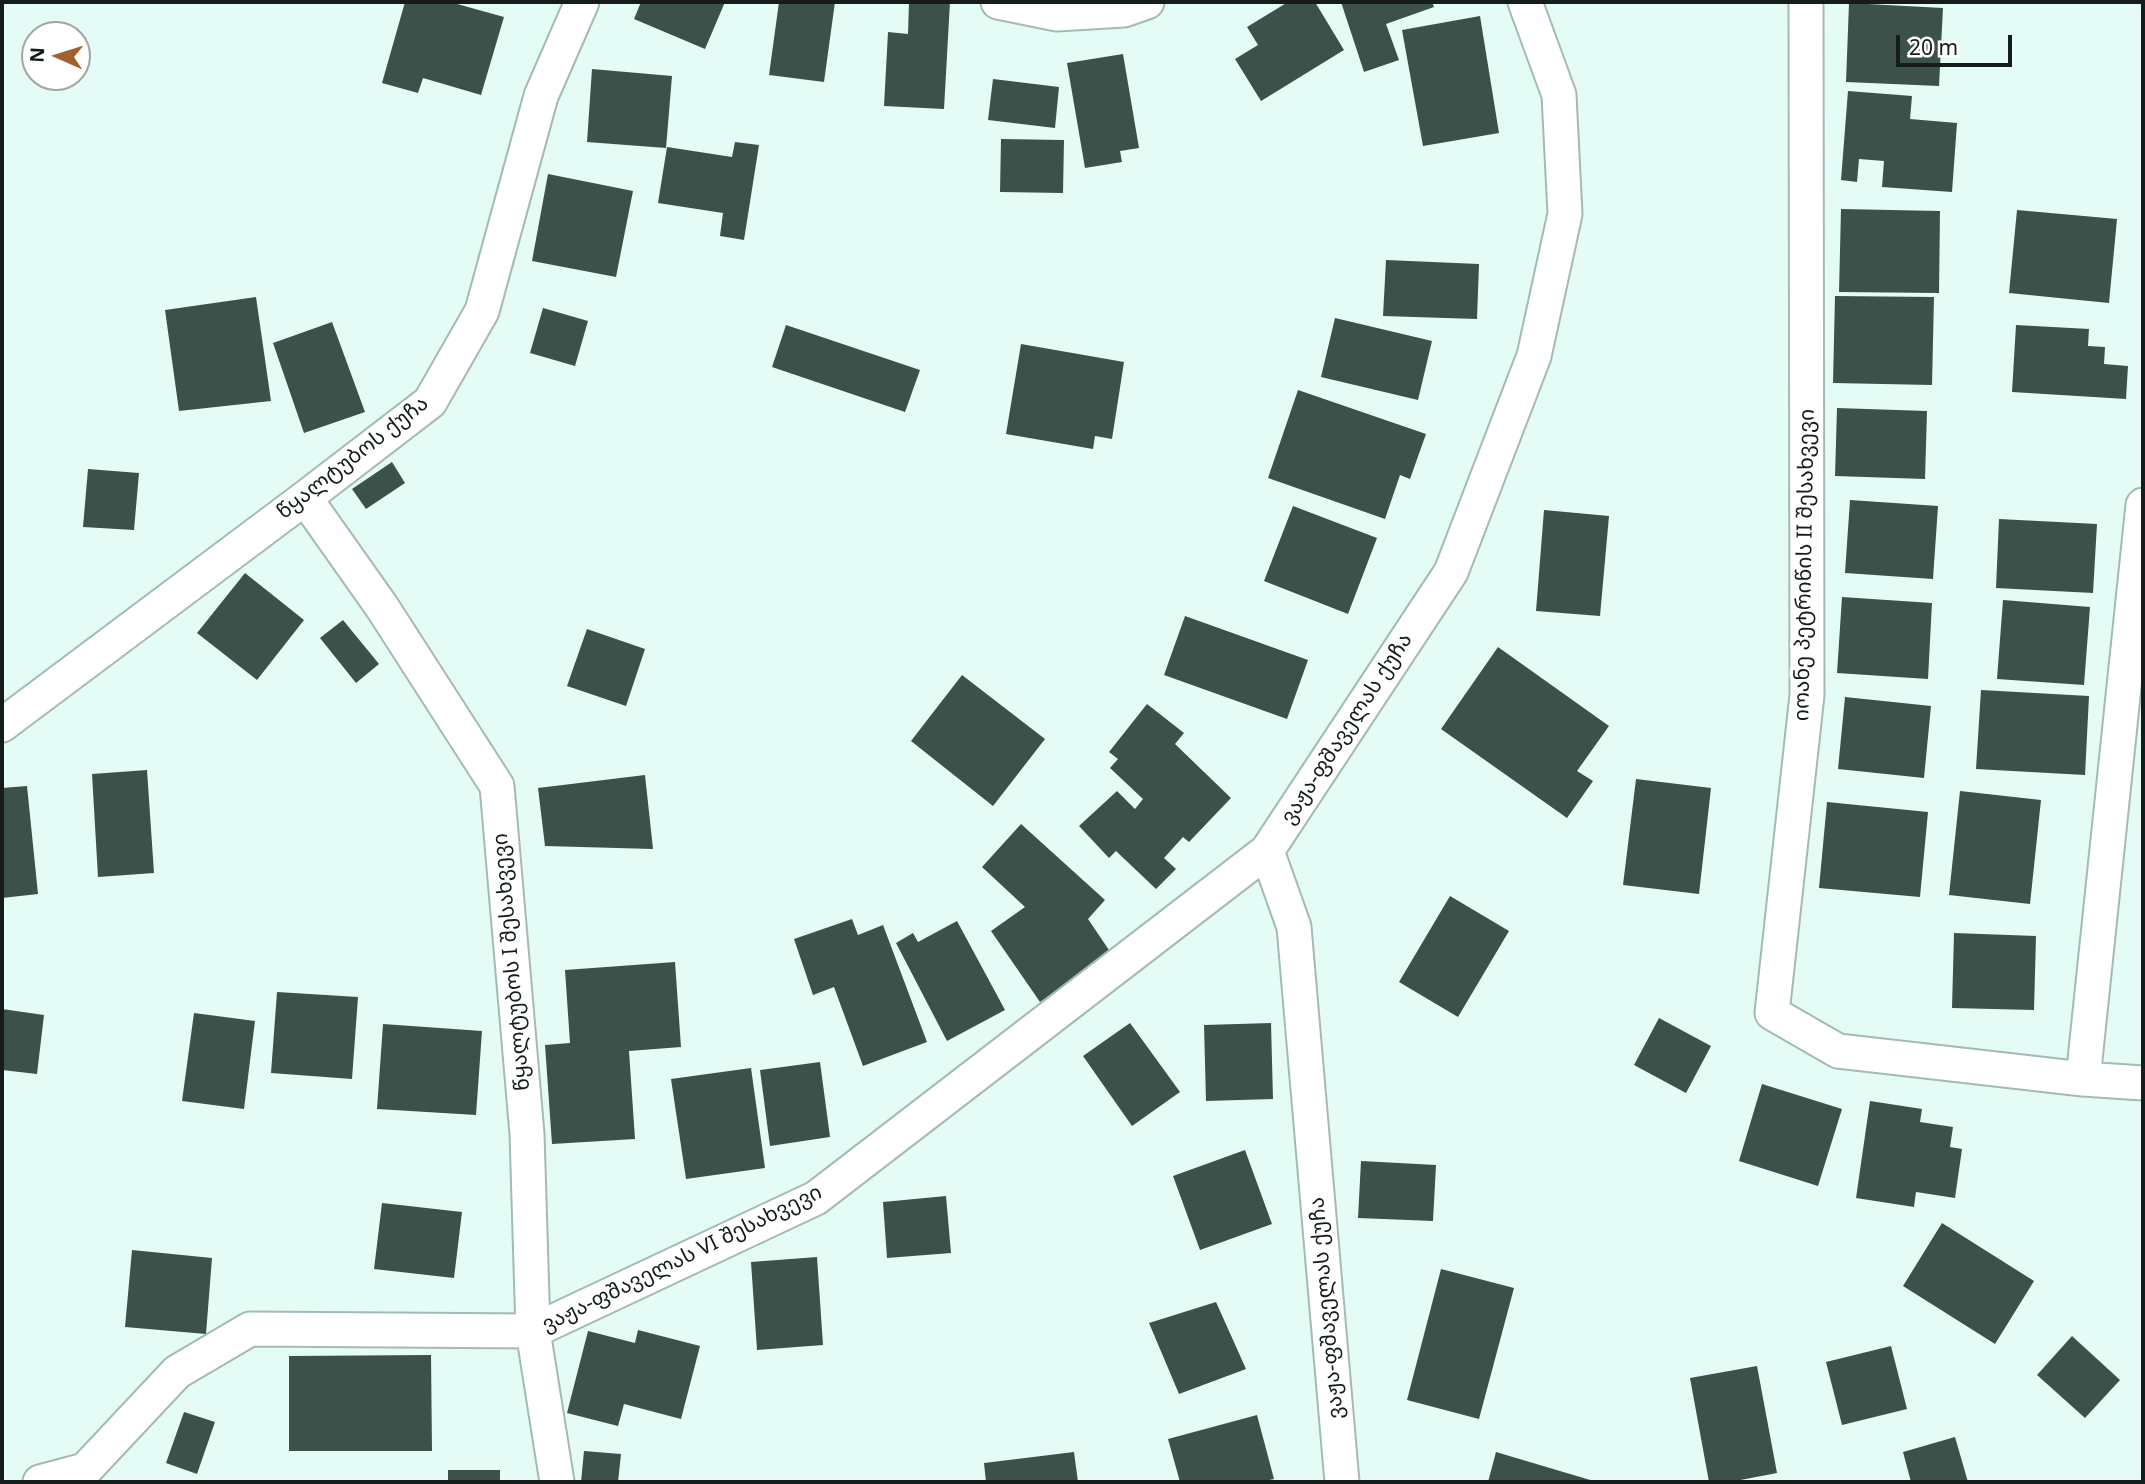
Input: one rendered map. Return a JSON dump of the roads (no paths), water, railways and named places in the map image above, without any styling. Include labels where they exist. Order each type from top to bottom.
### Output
[{"type":"street","name":"წყალტუბოს ქუჩა","points":[[2,725],[430,402],[482,311],[541,96],[582,2]]},
{"type":"street","points":[[998,2],[1057,14],[1124,10],[1147,2]]},
{"type":"street","name":"ვაჟა-ფშაველას ქუჩა","points":[[1342,1482],[1294,926],[1267,851],[1451,572],[1534,356],[1565,214],[1559,95],[1525,2]]},
{"type":"street","name":"იოანე პეტრიწის II შესახვევი","points":[[1806,2],[1807,695],[1772,1013],[1838,1051],[2083,1079],[2143,1083]]},
{"type":"street","name":"წყალტუბოს I შესახვევი","points":[[305,498],[382,607],[497,786],[527,1134],[533,1331],[557,1482]]},
{"type":"street","points":[[2083,1079],[2143,505]]},
{"type":"street","name":"ვაჟა-ფშაველას VI შესახვევი","points":[[40,1482],[85,1470],[177,1372],[250,1329],[533,1331],[816,1198],[1267,851]]}]
